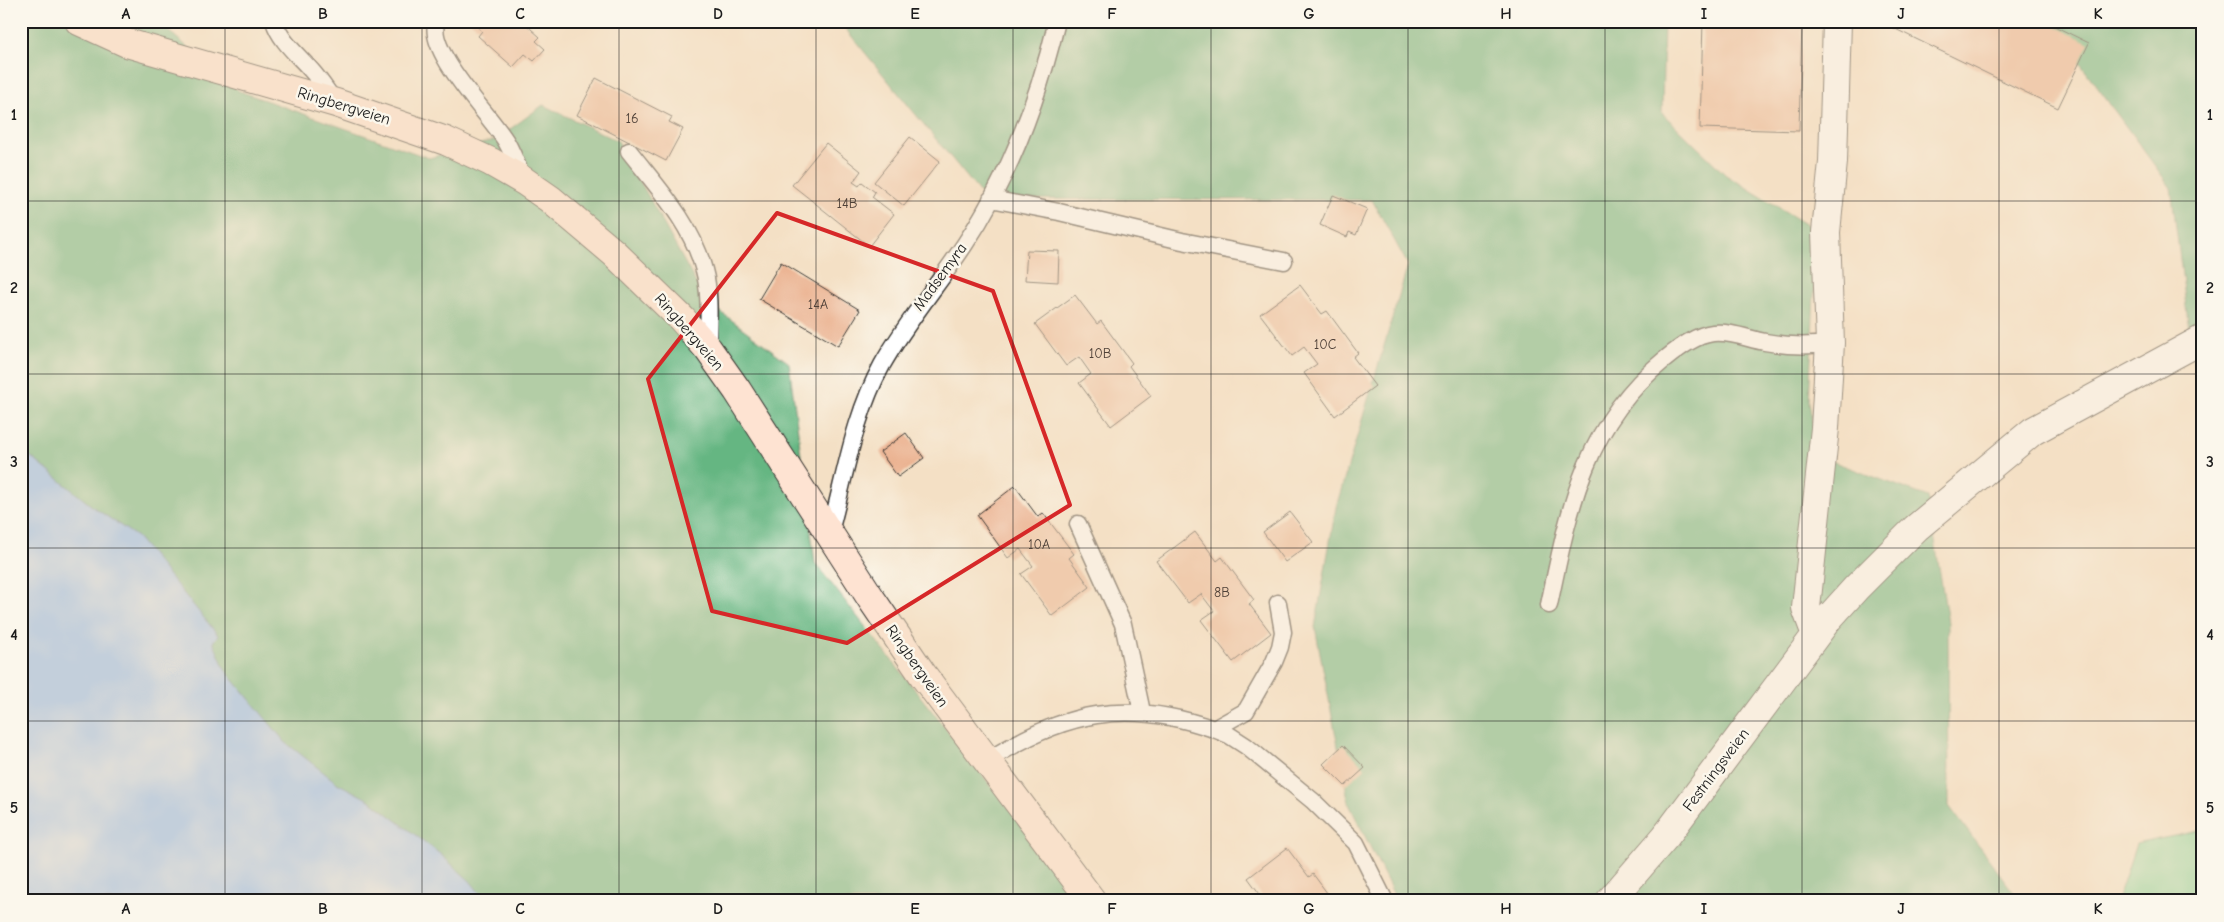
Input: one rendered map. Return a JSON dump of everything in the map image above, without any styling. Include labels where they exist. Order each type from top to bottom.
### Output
[{"type":"main road","name":"Ringbergveien","points":[[80,21],[128,43],[336,103],[446,141],[491,162],[524,181],[614,253],[682,319],[708,350],[737,390],[829,535],[913,660],[1092,901]]},
{"type":"street","points":[[1816,635],[1806,608],[1825,428],[1830,343],[1826,232],[1833,162],[1837,21]]},
{"type":"street","name":"Festningsveien","points":[[1610,901],[1666,836],[1816,635],[1856,588],[1916,528],[2033,431],[2100,396],[2145,368],[2203,339]]},
{"type":"lane","points":[[274,21],[276,29],[290,48],[311,70],[336,103]]},
{"type":"lane","points":[[437,21],[435,25],[439,44],[447,63],[506,143],[524,181]]},
{"type":"lane","name":"Madsemyra","points":[[829,535],[862,408],[881,366],[916,312],[966,243],[1005,174],[1025,130],[1058,21]]},
{"type":"lane","points":[[630,151],[674,208],[692,237],[704,271],[709,314],[708,350]]},
{"type":"lane","points":[[991,199],[1059,212],[1182,241],[1284,261]]},
{"type":"lane","points":[[1549,606],[1567,520],[1578,486],[1596,442],[1627,396],[1656,367],[1693,340],[1712,333],[1725,333],[1784,345],[1808,346],[1830,343]]},
{"type":"lane","points":[[1078,524],[1123,624],[1142,712]]},
{"type":"lane","points":[[1214,729],[1246,711],[1274,662],[1283,632],[1278,602]]},
{"type":"lane","points":[[987,761],[1019,740],[1055,724],[1109,713],[1142,712],[1188,720],[1214,729],[1229,735],[1246,746],[1313,801],[1356,843],[1385,901]]},
{"type":"highlighted area","points":[[777,213],[993,291],[1070,505],[847,643],[712,611],[648,379]]},
{"type":"green space","points":[[21,21],[157,21],[239,91],[429,158],[495,140],[543,105],[618,141],[706,301],[789,363],[815,563],[1082,901],[486,901],[470,881],[440,854],[371,801],[337,783],[285,742],[226,671],[213,642],[218,635],[137,537],[93,507],[21,449]]},
{"type":"green space","points":[[839,21],[1664,21],[1662,113],[1726,175],[1817,231],[1809,402],[1818,456],[1928,497],[1948,623],[1949,806],[2020,901],[1397,901],[1349,804],[1315,627],[1336,507],[1408,265],[1372,200],[985,199]]},
{"type":"green space","points":[[2049,21],[2203,21],[2203,441],[2171,188]]},
{"type":"green space","points":[[2203,830],[2203,901],[2117,901],[2136,844]]},
{"type":"water","points":[[21,449],[93,507],[137,537],[218,635],[213,642],[226,671],[285,742],[337,783],[371,801],[440,854],[470,881],[486,901],[21,901]]},
{"type":"building","points":[[470,21],[522,21],[540,37],[536,41],[545,49],[534,61],[525,54],[513,67],[478,36],[482,31]]},
{"type":"building","points":[[1703,21],[1802,21],[1799,131],[1700,128]]},
{"type":"building","points":[[1879,21],[2044,21],[2089,43],[2058,108]]},
{"type":"building","points":[[596,78],[672,117],[669,122],[683,129],[666,161],[577,115]]},
{"type":"building","points":[[910,137],[940,161],[904,206],[874,182]]},
{"type":"building","points":[[826,143],[861,171],[853,182],[859,186],[862,182],[875,192],[872,197],[894,214],[869,246],[792,185]]},
{"type":"building","points":[[1333,195],[1367,209],[1356,235],[1349,232],[1347,237],[1320,225]]},
{"type":"building","points":[[1027,250],[1059,251],[1058,282],[1025,280]]},
{"type":"building","points":[[781,262],[860,310],[838,346],[759,299]]},
{"type":"building","points":[[1300,285],[1322,314],[1327,311],[1358,353],[1353,357],[1375,386],[1335,416],[1304,373],[1317,364],[1304,347],[1292,356],[1260,314]]},
{"type":"building","points":[[1075,295],[1097,324],[1101,321],[1132,363],[1129,366],[1151,396],[1111,426],[1079,383],[1091,374],[1079,357],[1066,366],[1035,324]]},
{"type":"building","points":[[906,433],[924,458],[898,477],[880,452]]},
{"type":"building","points":[[1015,486],[1038,517],[1043,513],[1074,554],[1069,558],[1090,587],[1052,616],[1021,574],[1033,566],[1020,549],[1008,558],[977,515]]},
{"type":"building","points":[[1290,512],[1313,542],[1285,562],[1263,532]]},
{"type":"building","points":[[1195,532],[1217,561],[1222,557],[1254,600],[1249,604],[1271,633],[1233,662],[1201,620],[1214,611],[1201,594],[1188,603],[1156,561]]},
{"type":"building","points":[[1343,745],[1365,768],[1345,786],[1323,764]]},
{"type":"building","points":[[1287,848],[1309,877],[1313,874],[1333,901],[1265,901],[1248,878]]}]
